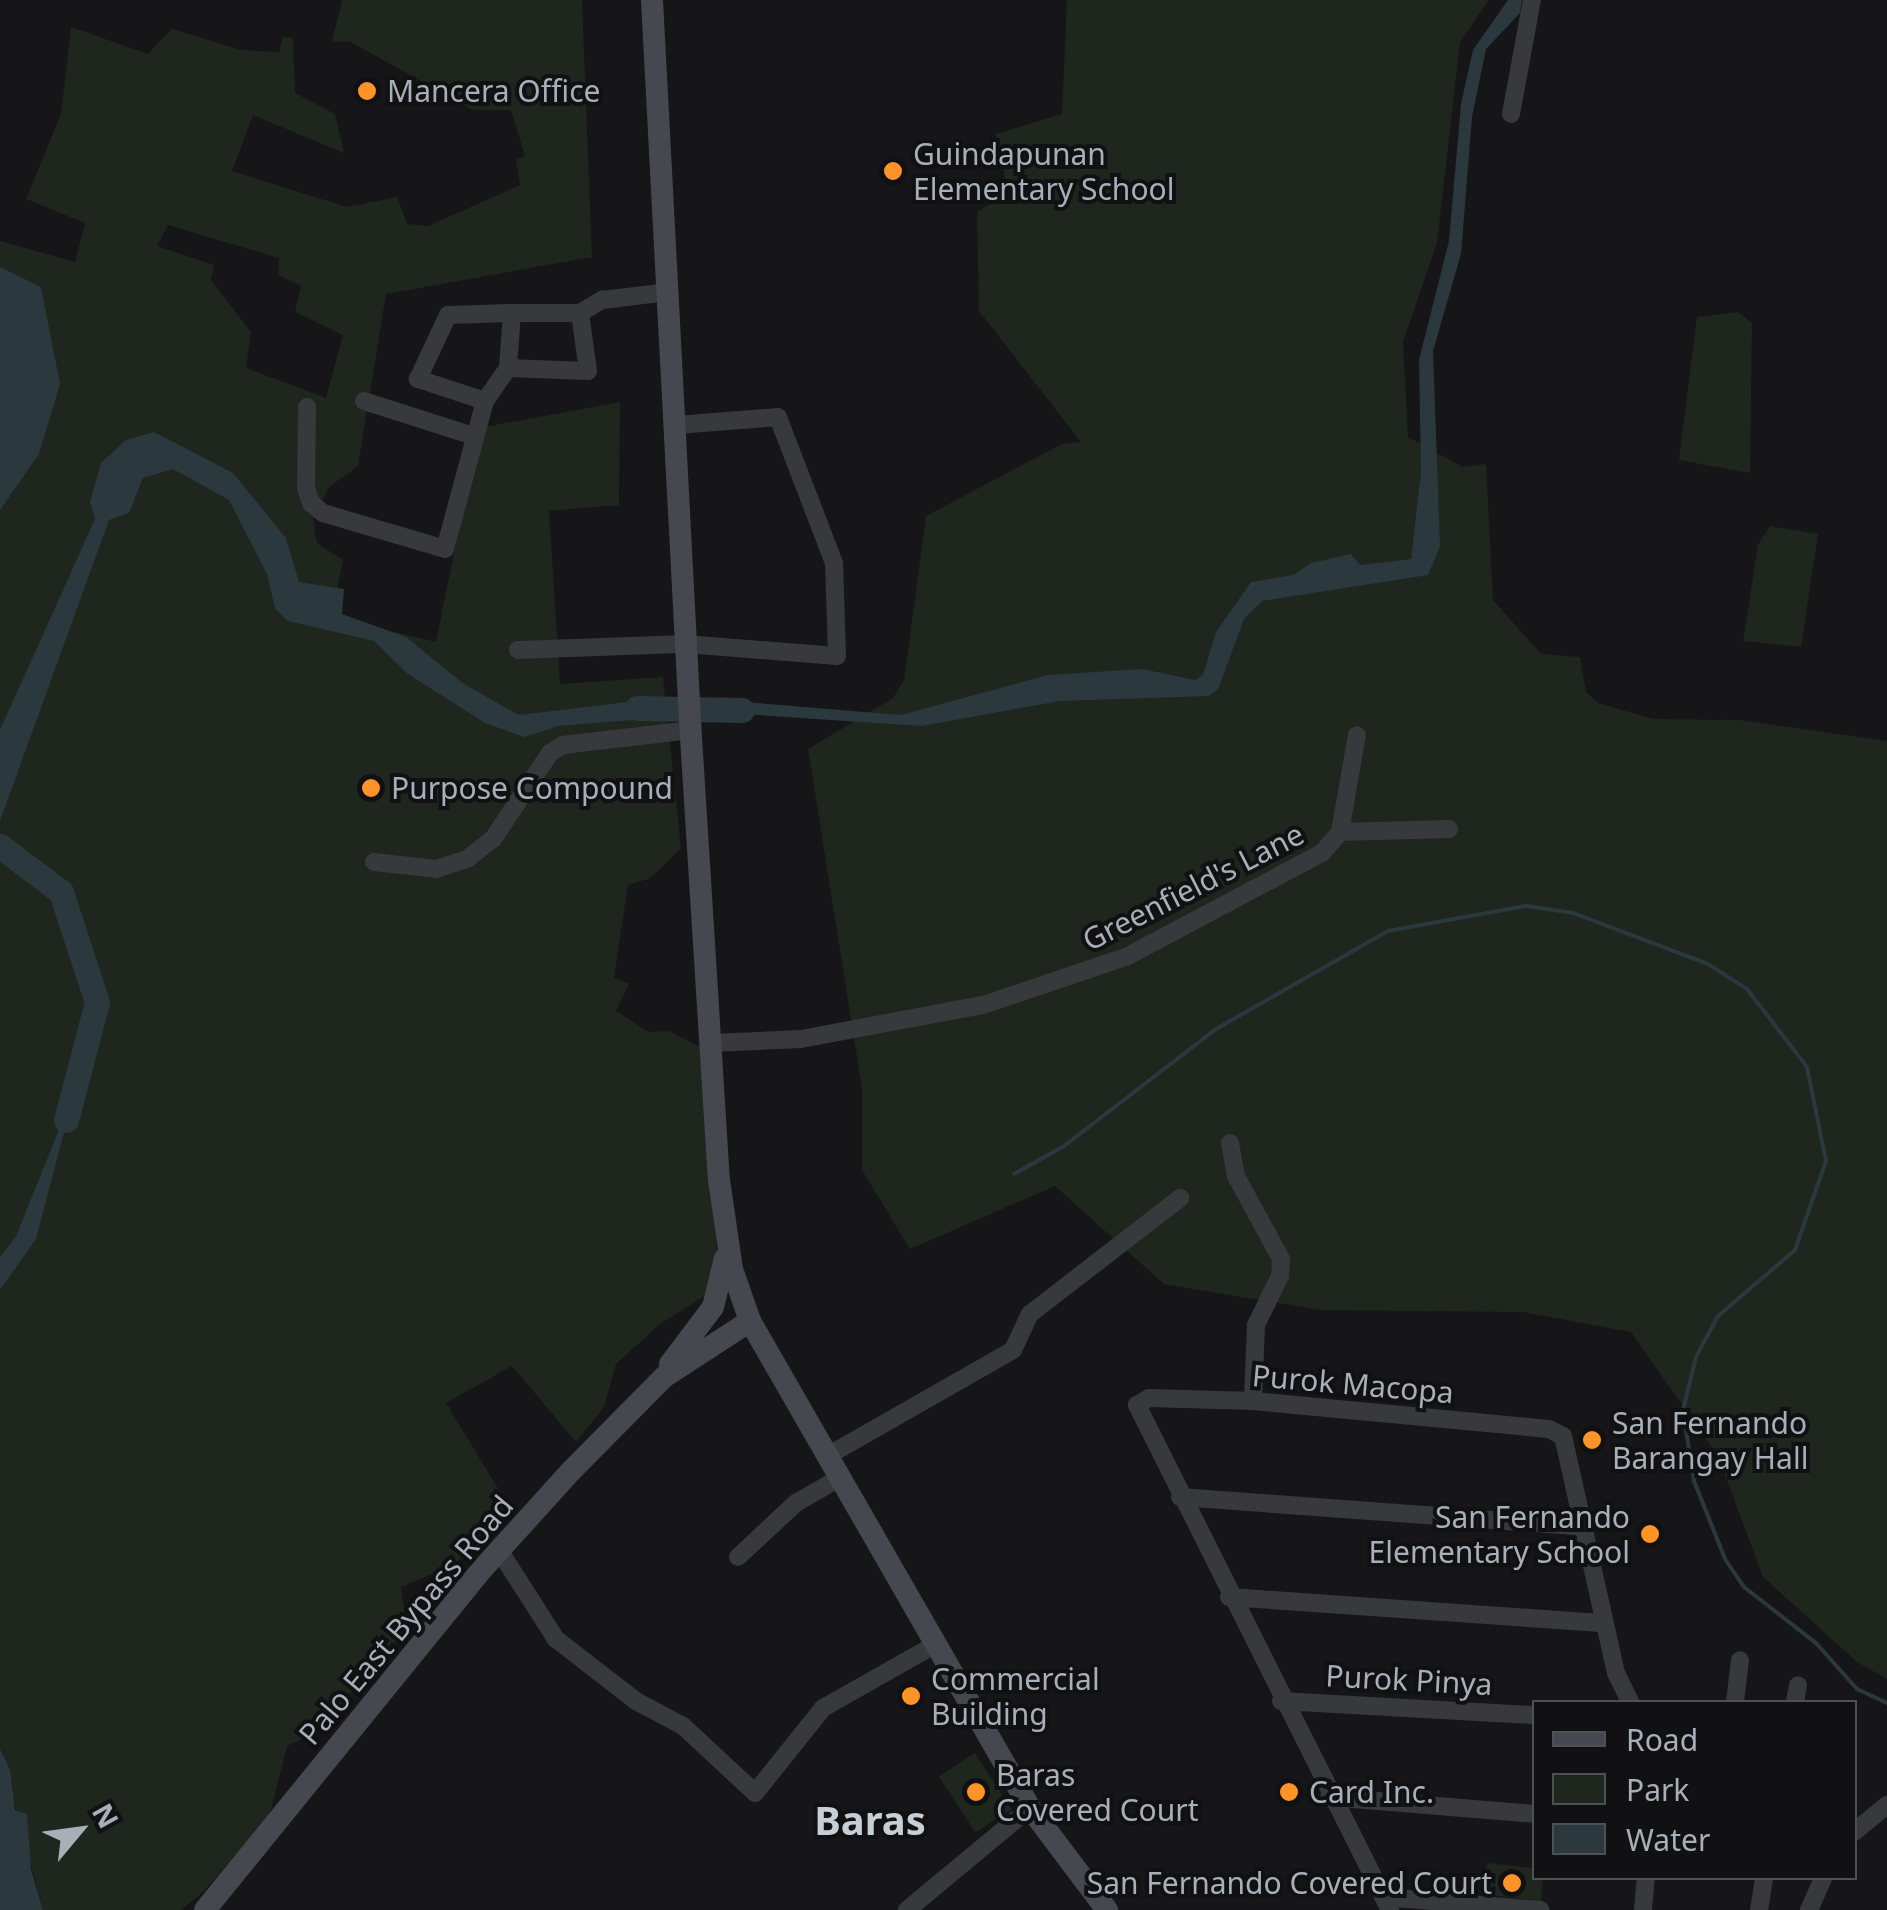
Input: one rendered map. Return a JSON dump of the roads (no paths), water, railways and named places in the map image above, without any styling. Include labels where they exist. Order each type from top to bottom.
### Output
[{"type":"main road","points":[[652,0],[685,644],[726,1239],[750,1321],[1030,1808],[1107,1910]]},
{"type":"main road","name":"Palo East Bypass Road","points":[[713,1307],[726,1239]]},
{"type":"main road","name":"Palo East Bypass Road","points":[[205,1910],[499,1550],[664,1377],[728,1289],[740,1294]]},
{"type":"main road","name":"Palo East Bypass Road","points":[[664,1377],[750,1321]]},
{"type":"street","points":[[1511,114],[1532,0]]},
{"type":"street","points":[[486,402],[418,379],[448,315],[580,313],[602,300],[668,292]]},
{"type":"street","points":[[307,407],[306,488],[311,503],[323,513],[444,549],[486,402],[508,368],[512,313]]},
{"type":"street","points":[[508,368],[588,371],[580,313]]},
{"type":"street","points":[[364,401],[474,436]]},
{"type":"street","points":[[518,650],[685,644],[837,656],[834,563],[778,417],[676,425]]},
{"type":"street","points":[[374,862],[436,869],[467,860],[493,839],[550,753],[563,745],[690,726]]},
{"type":"street","name":"Greenfield's Lane","points":[[710,1044],[801,1039],[953,1014],[1060,982],[1226,907],[1322,853],[1340,832],[1357,734]]},
{"type":"street","name":"Greenfield's Lane","points":[[1340,832],[1448,829]]},
{"type":"street","points":[[1230,1144],[1236,1176],[1281,1259],[1280,1276],[1256,1325],[1254,1401]]},
{"type":"street","points":[[828,1455],[1013,1350],[1030,1314],[1180,1198]]},
{"type":"street","name":"Purok Macopa","points":[[1180,1497],[1137,1405],[1149,1398],[1254,1401],[1549,1429],[1563,1436],[1586,1528]]},
{"type":"street","points":[[738,1557],[796,1503],[841,1477]]},
{"type":"street","points":[[1180,1497],[1586,1528],[1604,1624],[1629,1700]]},
{"type":"street","points":[[1180,1497],[1329,1797],[1387,1903],[1540,1910]]},
{"type":"street","points":[[499,1550],[556,1639],[636,1701],[683,1726],[755,1792],[823,1708],[936,1644]]},
{"type":"street","points":[[1229,1597],[1604,1624]]},
{"type":"street","points":[[1735,1700],[1740,1660]]},
{"type":"street","name":"Purok Pinya","points":[[1281,1701],[1532,1715]]},
{"type":"street","points":[[1329,1797],[1532,1814]]},
{"type":"street","points":[[1857,1830],[1887,1806]]},
{"type":"street","points":[[906,1910],[1030,1808]]},
{"type":"street","points":[[1643,1910],[1646,1880]]},
{"type":"street","points":[[1763,1909],[1764,1880]]},
{"type":"street","points":[[1809,1910],[1822,1880]]},
{"type":"water","points":[[1508,0],[1522,0],[1520,13],[1486,49],[1472,117],[1461,254],[1433,351],[1440,546],[1428,575],[1262,601],[1244,619],[1218,689],[1209,696],[1060,701],[922,726],[710,712],[709,699],[901,715],[1048,675],[1142,669],[1195,680],[1203,675],[1216,632],[1251,582],[1293,575],[1311,563],[1351,554],[1360,565],[1411,559],[1421,473],[1419,360],[1449,241],[1461,104],[1473,50]]},
{"type":"water","points":[[0,267],[41,287],[60,384],[39,454],[0,510]]},
{"type":"water","points":[[154,432],[233,473],[286,538],[299,582],[344,589],[342,614],[406,637],[464,684],[519,715],[669,697],[670,717],[558,726],[524,737],[485,723],[408,674],[374,641],[288,621],[275,608],[267,574],[229,500],[173,469],[143,478],[129,513],[109,520],[0,821],[0,730],[95,519],[90,502],[101,463],[126,440]]},
{"type":"water","points":[[75,1090],[36,1239],[0,1290],[0,1257],[16,1236]]},
{"type":"water","points":[[0,1749],[10,1770],[15,1810],[27,1814],[31,1869],[43,1910],[0,1910]]},
{"type":"waterway","points":[[637,708],[742,710]]},
{"type":"waterway","points":[[0,846],[61,892],[97,1002],[66,1120]]},
{"type":"waterway","points":[[1014,1174],[1064,1146],[1216,1029],[1388,931],[1526,906],[1573,913],[1708,964],[1747,989],[1807,1067],[1826,1161],[1795,1250],[1718,1316],[1696,1357],[1683,1410],[1694,1481],[1725,1559],[1744,1587],[1816,1643],[1857,1689],[1887,1703]]},
{"type":"place","name":"Mancera Office","points":[[367,91]]},
{"type":"place","name":"Guindapunan Elementary School","points":[[893,171]]},
{"type":"place","name":"Purpose Compound","points":[[371,788]]},
{"type":"place","name":"San Fernando Barangay Hall","points":[[1592,1440]]},
{"type":"place","name":"San Fernando Elementary School","points":[[1650,1534]]},
{"type":"place","name":"Commercial Building","points":[[911,1696]]},
{"type":"place","name":"Baras Covered Court","points":[[976,1792]]},
{"type":"place","name":"Card Inc.","points":[[1289,1792]]},
{"type":"place","name":"San Fernando Covered Court","points":[[1512,1883]]},
{"type":"district","name":"Baras","points":[[870,1820]]}]
